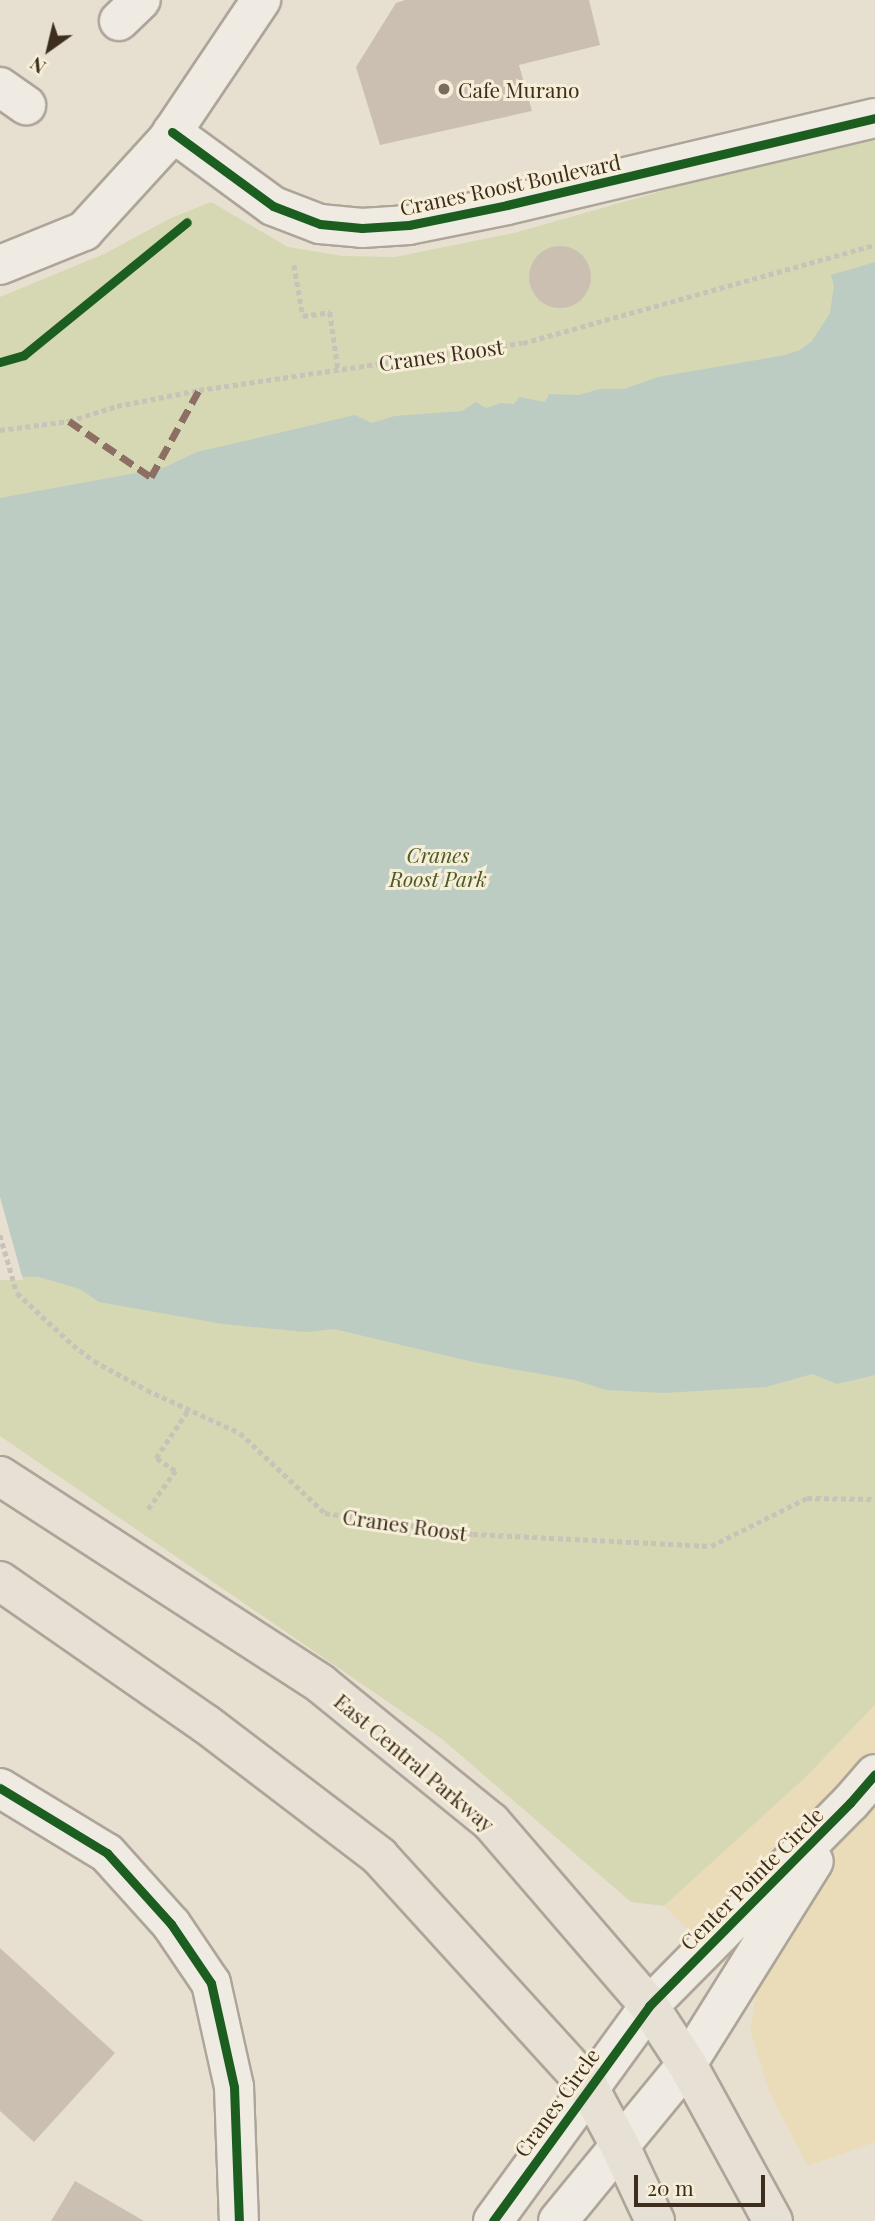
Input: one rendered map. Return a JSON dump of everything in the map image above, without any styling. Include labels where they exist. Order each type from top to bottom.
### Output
[{"type":"main road","name":"East Central Parkway","points":[[0,1476],[321,1684],[491,1822],[649,2006],[687,2064],[773,2221]]},
{"type":"main road","points":[[0,1581],[206,1724],[379,1856],[588,2087],[620,2146],[654,2221]]},
{"type":"street","points":[[126,0],[119,21],[141,0]]},
{"type":"street","points":[[0,265],[84,230],[172,132],[261,0]]},
{"type":"street","name":"Cranes Roost Boulevard","points":[[172,132],[273,206],[320,224],[362,228],[409,225],[507,205],[875,118]]},
{"type":"street","name":"Center Pointe Circle","points":[[649,2006],[850,1803],[875,1774]]},
{"type":"street","points":[[0,1788],[107,1853],[171,1924],[211,1983],[234,2087],[239,2221]]},
{"type":"street","name":"Center Pointe Circle","points":[[687,2064],[850,1803]]},
{"type":"street","name":"Cranes Circle","points":[[493,2221],[649,2006]]},
{"type":"street","points":[[558,2221],[687,2064]]},
{"type":"path","points":[[295,265],[303,316],[330,312],[338,369]]},
{"type":"path","points":[[148,1509],[175,1471],[156,1458],[188,1410]]},
{"type":"green space","name":"Cranes Roost Park","points":[[875,140],[875,1705],[806,1777],[664,1906],[631,1902],[442,1739],[0,1436],[0,297],[104,254],[171,218],[211,202],[288,247],[342,256],[395,257],[514,233],[690,183]]},
{"type":"sand","points":[[875,1705],[875,2142],[808,2166],[770,2094],[750,2030],[756,1994],[664,1906],[806,1777]]},
{"type":"shaded area","name":"Cranes Roost Park","points":[[875,262],[875,1375],[837,1384],[812,1374],[766,1387],[664,1393],[606,1390],[575,1380],[473,1362],[334,1329],[306,1332],[223,1324],[99,1302],[80,1289],[39,1277],[0,1276],[0,498],[163,468],[197,452],[355,415],[372,423],[395,416],[462,411],[476,402],[486,408],[501,403],[514,404],[519,397],[545,402],[549,394],[579,395],[600,389],[624,389],[658,377],[785,355],[800,350],[812,341],[830,313],[834,286],[831,275]]},
{"type":"pier","points":[[0,1197],[23,1280],[0,1280]]},
{"type":"building","name":"Cafe Murano","points":[[405,0],[589,0],[600,45],[519,65],[532,111],[380,145],[356,67],[396,3]]},
{"type":"building","points":[[554,246],[566,246],[582,255],[589,265],[589,289],[582,299],[566,308],[554,308],[543,303],[534,294],[529,283],[529,271],[534,260],[543,251]]},
{"type":"building","points":[[0,1948],[115,2053],[34,2142],[0,2111]]},
{"type":"building","points":[[75,2181],[144,2221],[51,2221]]},
{"type":"marked path","points":[[69,421],[151,477],[199,390]]},
{"type":"cycle path","points":[[172,132],[273,206],[320,224],[362,228],[409,225],[507,205],[875,118]]},
{"type":"cycle path","points":[[0,362],[24,355],[187,222]]},
{"type":"cycle path","points":[[493,2221],[649,2006],[850,1803],[875,1774]]},
{"type":"cycle path","points":[[0,1788],[107,1853],[171,1924],[211,1983],[234,2087],[239,2221]]},
{"type":"place","name":"Cafe Murano","points":[[444,89]]}]
